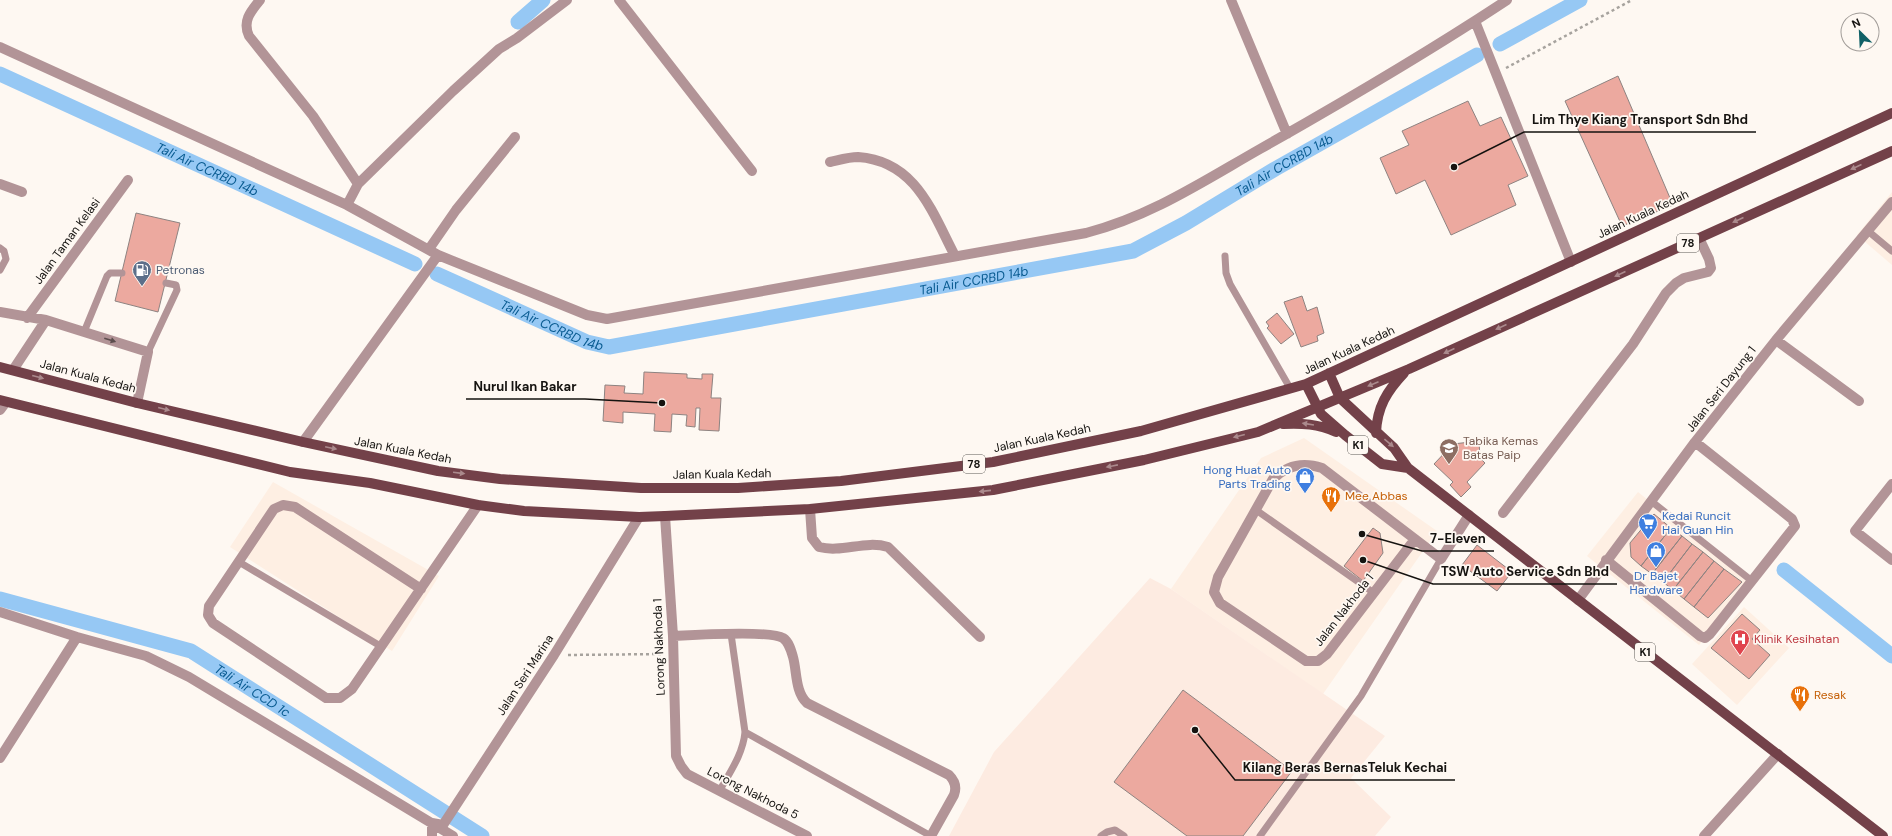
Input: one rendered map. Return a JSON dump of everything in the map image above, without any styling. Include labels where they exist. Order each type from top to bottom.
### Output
[{"type":"main road","name":"Jalan Kuala Kedah","points":[[0,367],[303,442],[438,471],[500,479],[641,488],[738,488],[841,481],[993,462],[1141,431],[1306,384],[1892,113]]},
{"type":"main road","name":"78","points":[[2,404],[290,472],[370,483],[478,505],[524,511],[639,517],[665,516],[810,509],[993,490],[1144,460],[1258,432],[1409,369],[1892,151]]},
{"type":"main road","points":[[1376,433],[1377,421],[1384,397],[1391,387],[1409,369]]},
{"type":"main road","name":"K1","points":[[1329,373],[1340,398],[1376,433],[1394,448],[1408,468],[1883,836]]},
{"type":"main road","name":"K1","points":[[1306,384],[1317,407],[1324,417],[1345,435],[1382,464],[1408,468]]},
{"type":"main road","points":[[1258,432],[1279,425],[1302,423],[1324,427],[1345,435]]},
{"type":"street","points":[[260,0],[248,17],[246,30],[249,36],[313,116],[358,184]]},
{"type":"street","points":[[348,206],[358,184],[453,91],[499,49],[517,38],[567,0]]},
{"type":"street","points":[[619,0],[752,172]]},
{"type":"street","points":[[1231,0],[1287,134]]},
{"type":"street","points":[[0,47],[348,206],[438,255],[588,315],[607,319],[1086,233],[1117,225],[1162,205],[1287,134],[1475,21],[1507,0]]},
{"type":"street","points":[[1475,21],[1571,262]]},
{"type":"street","points":[[429,249],[456,210],[515,137]]},
{"type":"street","points":[[830,162],[857,157],[886,163],[899,170],[916,185],[928,204],[955,256]]},
{"type":"street","name":"Jalan Taman Kelasi","points":[[28,318],[128,180]]},
{"type":"street","points":[[0,184],[22,192]]},
{"type":"street","name":"Jalan Seri Dayung 1","points":[[1578,600],[1606,560],[1695,442],[1776,340],[1892,202]]},
{"type":"street","points":[[1503,513],[1633,344],[1666,293],[1676,283],[1684,278],[1708,272],[1711,268],[1709,259],[1699,238]]},
{"type":"street","points":[[303,442],[438,255]]},
{"type":"street","points":[[0,312],[46,320],[148,352],[137,402]]},
{"type":"street","points":[[13,370],[46,320]]},
{"type":"street","points":[[1776,340],[1859,401]]},
{"type":"street","points":[[1606,560],[1703,638],[1710,634],[1795,526],[1792,519],[1695,442]]},
{"type":"street","points":[[1256,510],[1273,479],[1280,472],[1298,465],[1313,465],[1322,468],[1441,559],[1469,515]]},
{"type":"street","points":[[1892,484],[1855,531],[1892,560]]},
{"type":"street","points":[[421,589],[295,507],[283,505],[274,509],[209,606],[208,615],[213,623],[326,698],[340,698],[352,689],[382,646],[421,589],[478,505]]},
{"type":"street","points":[[810,509],[812,538],[819,547],[832,548],[872,544],[888,547],[980,637]]},
{"type":"street","name":"Jalan Nakhoda 1","points":[[1256,510],[1218,577],[1214,592],[1220,603],[1306,661],[1318,661],[1328,654],[1415,539]]},
{"type":"street","name":"Lorong Nakhoda 1","points":[[665,516],[673,636],[676,756],[680,766],[687,774]]},
{"type":"street","name":"Jalan Seri Marina","points":[[432,822],[443,825],[554,655],[639,517]]},
{"type":"street","points":[[0,612],[77,637],[129,651],[167,665],[190,677],[453,836]]},
{"type":"street","points":[[673,636],[731,634],[775,635],[782,637],[790,646],[800,692],[807,703],[949,776],[953,780],[956,788],[955,792],[931,836]]},
{"type":"street","points":[[0,758],[77,637]]},
{"type":"street","points":[[1704,836],[1778,754]]},
{"type":"street","name":"Lorong Nakhoda 5","points":[[687,774],[807,836]]},
{"type":"street","points":[[432,822],[432,836]]},
{"type":"lane","points":[[1868,231],[1892,251]]},
{"type":"lane","points":[[0,248],[4,252],[6,259],[0,270]]},
{"type":"lane","points":[[1225,256],[1226,273],[1230,284],[1290,388]]},
{"type":"lane","points":[[84,332],[106,276],[110,273],[122,273]]},
{"type":"lane","points":[[148,352],[177,290],[176,285],[166,283]]},
{"type":"lane","points":[[1651,501],[1752,581]]},
{"type":"lane","points":[[1256,510],[1374,593]]},
{"type":"lane","points":[[1260,836],[1361,696],[1441,559]]},
{"type":"lane","points":[[239,562],[382,646]]},
{"type":"lane","points":[[720,790],[738,758],[742,748],[745,732],[731,634]]},
{"type":"lane","points":[[745,732],[931,836]]},
{"type":"lane","points":[[1101,836],[1107,832],[1115,830],[1124,836]]},
{"type":"path","points":[[1497,73],[1632,0]]},
{"type":"path","points":[[554,655],[673,654]]},
{"type":"shaded area","points":[[1892,192],[1892,265],[1857,235]]},
{"type":"shaded area","points":[[1304,438],[1437,531],[1323,694],[1171,589],[1261,458]]},
{"type":"shaded area","points":[[273,482],[439,576],[392,651],[230,547]]},
{"type":"shaded area","points":[[1638,492],[1754,585],[1699,645],[1587,556]]},
{"type":"shaded area","points":[[1150,578],[1171,589],[1385,736],[1351,778],[1391,817],[1375,836],[949,836],[994,752]]},
{"type":"shaded area","name":"Klinik Kesihatan","points":[[1744,607],[1789,648],[1737,705],[1692,664]]},
{"type":"building","points":[[1618,76],[1673,205],[1622,226],[1565,101]]},
{"type":"building","points":[[1468,101],[1480,126],[1501,117],[1528,176],[1508,185],[1516,205],[1451,235],[1425,180],[1396,194],[1380,158],[1409,145],[1402,131]]},
{"type":"building","points":[[136,213],[180,223],[158,312],[115,301]]},
{"type":"building","points":[[1302,296],[1307,311],[1317,307],[1324,333],[1317,336],[1318,341],[1301,347],[1284,302]]},
{"type":"building","points":[[1277,313],[1294,334],[1281,344],[1267,328],[1269,326],[1266,322]]},
{"type":"building","points":[[644,372],[687,374],[687,378],[702,379],[702,374],[713,374],[711,398],[721,398],[719,431],[699,430],[700,408],[696,408],[695,427],[686,426],[687,415],[672,414],[671,432],[654,431],[655,414],[623,412],[623,423],[603,421],[605,385],[625,386],[624,393],[643,394]]},
{"type":"building","points":[[1479,441],[1480,458],[1485,463],[1467,482],[1471,487],[1461,497],[1450,485],[1453,482],[1434,464],[1453,444]]},
{"type":"building","points":[[1654,514],[1671,528],[1641,566],[1631,557],[1630,543]]},
{"type":"building","points":[[1373,528],[1380,533],[1383,553],[1363,581],[1344,566]]},
{"type":"building","points":[[1671,528],[1682,536],[1652,574],[1641,566]]},
{"type":"building","points":[[1682,536],[1692,544],[1663,582],[1652,574]]},
{"type":"building","points":[[1692,544],[1703,552],[1673,590],[1663,582]]},
{"type":"building","points":[[1477,545],[1512,572],[1497,591],[1462,565]]},
{"type":"building","points":[[1703,552],[1714,561],[1684,599],[1673,590]]},
{"type":"building","points":[[1714,561],[1724,569],[1694,607],[1684,599]]},
{"type":"building","points":[[1724,569],[1742,582],[1708,618],[1694,607]]},
{"type":"building","points":[[1742,614],[1760,630],[1752,639],[1770,655],[1749,679],[1711,648]]},
{"type":"building","points":[[1183,690],[1292,771],[1243,836],[1187,836],[1114,782]]},
{"type":"waterway","points":[[518,22],[543,0]]},
{"type":"waterway","name":"Tali Air CCRBD 14b","points":[[1500,44],[1580,0]]},
{"type":"waterway","name":"Tali Air CCRBD 14b","points":[[437,274],[587,342],[609,347],[1133,251],[1186,223],[1275,169],[1477,55]]},
{"type":"waterway","name":"Tali Air CCRBD 14b","points":[[0,74],[415,264]]},
{"type":"waterway","points":[[1784,570],[1892,656]]},
{"type":"waterway","name":"Tali Air CCD 1c","points":[[0,599],[191,651],[482,836]]},
{"type":"place","name":"Lim Thye Kiang Transport Sdn Bhd","points":[[1454,167]]},
{"type":"place","name":"Petronas","points":[[142,287]]},
{"type":"place","name":"Nurul Ikan Bakar","points":[[662,403]]},
{"type":"place","name":"Tabika Kemas Batas Paip","points":[[1449,465]]},
{"type":"place","name":"Hong Huat Auto Parts Trading","points":[[1305,494]]},
{"type":"place","name":"Mee Abbas","points":[[1331,513]]},
{"type":"place","name":"7-Eleven","points":[[1362,534]]},
{"type":"place","name":"Kedai Runcit Hai Guan Hin","points":[[1648,540]]},
{"type":"place","name":"TSW Auto Service Sdn Bhd","points":[[1363,560]]},
{"type":"place","name":"Dr Bajet Hardware","points":[[1656,568]]},
{"type":"place","name":"Klinik Kesihatan","points":[[1740,656]]},
{"type":"place","name":"Resak","points":[[1800,712]]},
{"type":"place","name":"Kilang Beras BernasTeluk Kechai","points":[[1195,730]]}]
